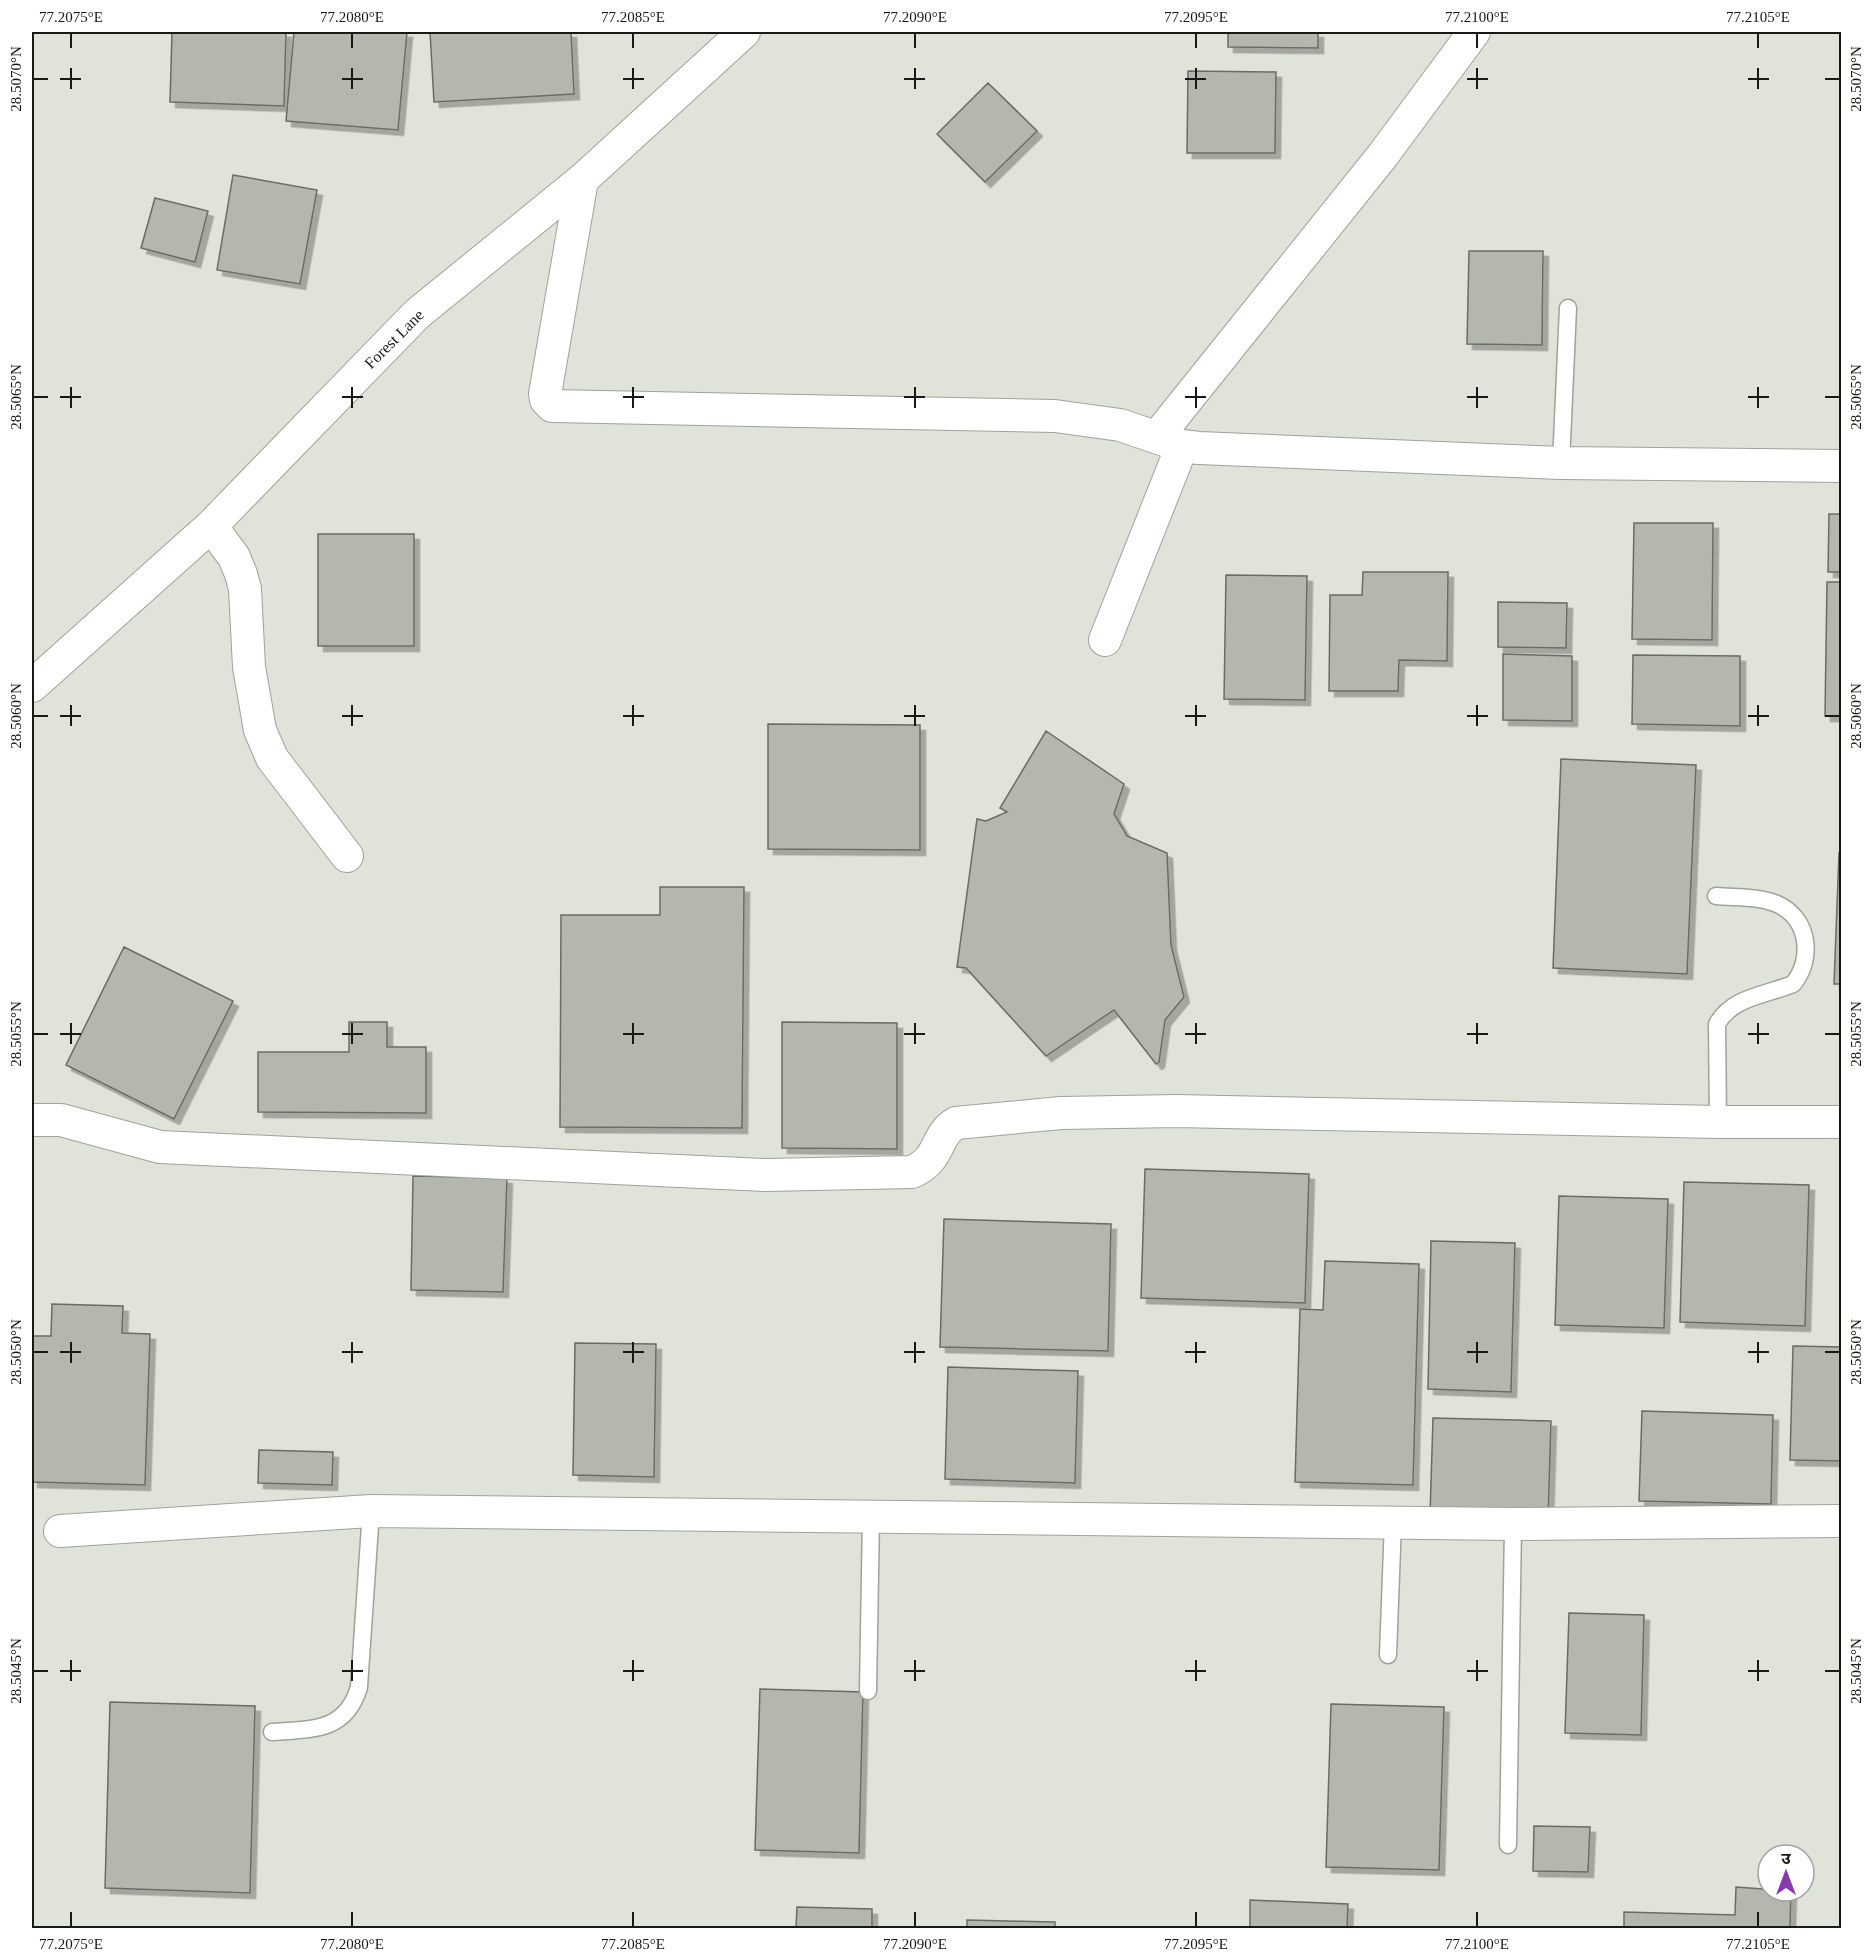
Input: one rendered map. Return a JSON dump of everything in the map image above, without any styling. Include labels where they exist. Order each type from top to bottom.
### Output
[{"type":"street","name":"Forest Lane","points":[[32,686],[211,526],[417,314],[582,180],[744,32]]},
{"type":"street","points":[[1105,640],[1170,441],[1474,32]]},
{"type":"street","points":[[582,180],[545,394],[546,400],[552,406],[1008,414],[1096,421],[1170,441],[1561,463],[1842,466]]},
{"type":"street","points":[[211,526],[234,557],[241,574],[252,692],[260,730],[272,758],[346,856]]},
{"type":"street","points":[[32,1119],[61,1120],[160,1147],[766,1175],[912,1172],[926,1166],[947,1131],[956,1123],[1061,1113],[1176,1111],[1718,1122],[1842,1122]]},
{"type":"street","points":[[60,1531],[371,1511],[1513,1524],[1842,1521]]},
{"type":"lane","points":[[1561,463],[1568,308]]},
{"type":"lane","points":[[1716,896],[1758,899],[1783,908],[1800,926],[1806,941],[1807,960],[1792,984],[1735,1003],[1723,1012],[1717,1024],[1718,1122]]},
{"type":"lane","points":[[272,1732],[327,1726],[347,1713],[356,1700],[359,1687],[371,1511]]},
{"type":"lane","points":[[868,1691],[871,1516]]},
{"type":"lane","points":[[1388,1655],[1393,1522]]},
{"type":"lane","points":[[1508,1845],[1513,1524]]},
{"type":"building","points":[[172,32],[286,32],[284,106],[170,102]]},
{"type":"building","points":[[294,32],[407,32],[398,130],[286,121]]},
{"type":"building","points":[[430,32],[571,32],[574,94],[434,102]]},
{"type":"building","points":[[1228,32],[1318,32],[1318,48],[1228,47]]},
{"type":"building","points":[[1188,71],[1276,72],[1275,153],[1187,153]]},
{"type":"building","points":[[988,83],[1037,131],[985,182],[937,134]]},
{"type":"building","points":[[233,175],[317,190],[300,284],[217,270]]},
{"type":"building","points":[[155,198],[208,211],[195,262],[141,248]]},
{"type":"building","points":[[1469,251],[1543,251],[1542,345],[1467,344]]},
{"type":"building","points":[[1829,514],[1842,514],[1842,572],[1828,572]]},
{"type":"building","points":[[1634,523],[1713,523],[1712,640],[1632,639]]},
{"type":"building","points":[[318,534],[414,534],[414,646],[318,646]]},
{"type":"building","points":[[1363,572],[1448,572],[1447,661],[1399,660],[1398,691],[1329,691],[1330,595],[1362,595]]},
{"type":"building","points":[[1226,575],[1307,576],[1305,700],[1224,699]]},
{"type":"building","points":[[1827,582],[1842,582],[1842,716],[1825,716]]},
{"type":"building","points":[[1498,602],[1567,603],[1566,648],[1498,647]]},
{"type":"building","points":[[1503,654],[1572,656],[1572,721],[1503,720]]},
{"type":"building","points":[[1633,655],[1740,656],[1740,726],[1632,724]]},
{"type":"building","points":[[768,724],[920,725],[920,850],[768,849]]},
{"type":"building","points":[[1046,731],[1124,784],[1114,814],[1127,836],[1167,853],[1171,945],[1184,997],[1165,1020],[1159,1062],[1156,1064],[1114,1010],[1046,1056],[966,968],[957,967],[977,819],[986,821],[1007,812],[1000,808]]},
{"type":"building","points":[[1561,759],[1696,765],[1687,974],[1553,968]]},
{"type":"building","points":[[1839,853],[1842,853],[1842,984],[1834,984]]},
{"type":"building","points":[[660,887],[744,887],[742,1128],[560,1127],[561,915],[660,915]]},
{"type":"building","points":[[124,947],[233,1001],[174,1119],[66,1065]]},
{"type":"building","points":[[349,1022],[387,1022],[387,1047],[426,1047],[426,1113],[258,1112],[258,1052],[349,1052]]},
{"type":"building","points":[[782,1022],[897,1023],[897,1149],[782,1148]]},
{"type":"building","points":[[1145,1169],[1309,1174],[1305,1303],[1141,1298]]},
{"type":"building","points":[[413,1176],[507,1178],[503,1292],[411,1290]]},
{"type":"building","points":[[1684,1182],[1809,1185],[1805,1326],[1680,1322]]},
{"type":"building","points":[[1559,1196],[1668,1199],[1664,1328],[1555,1325]]},
{"type":"building","points":[[944,1219],[1111,1224],[1108,1351],[940,1347]]},
{"type":"building","points":[[1431,1241],[1515,1243],[1511,1392],[1428,1389]]},
{"type":"building","points":[[1325,1261],[1419,1264],[1413,1485],[1295,1482],[1300,1309],[1323,1310]]},
{"type":"building","points":[[52,1304],[123,1306],[122,1333],[150,1334],[145,1485],[32,1482],[32,1336],[51,1336]]},
{"type":"building","points":[[575,1343],[656,1344],[654,1477],[573,1475]]},
{"type":"building","points":[[1793,1346],[1842,1347],[1842,1461],[1790,1460]]},
{"type":"building","points":[[948,1367],[1078,1371],[1075,1483],[945,1479]]},
{"type":"building","points":[[1642,1411],[1773,1415],[1771,1504],[1639,1501]]},
{"type":"building","points":[[1433,1418],[1551,1421],[1548,1519],[1430,1515]]},
{"type":"building","points":[[259,1450],[333,1452],[332,1485],[258,1483]]},
{"type":"building","points":[[1569,1613],[1644,1615],[1641,1735],[1565,1733]]},
{"type":"building","points":[[760,1689],[863,1692],[859,1853],[755,1850]]},
{"type":"building","points":[[110,1702],[255,1706],[250,1893],[105,1888]]},
{"type":"building","points":[[1331,1704],[1444,1707],[1439,1870],[1326,1867]]},
{"type":"building","points":[[1534,1826],[1590,1827],[1588,1872],[1533,1871]]},
{"type":"building","points":[[1736,1887],[1756,1888],[1756,1903],[1791,1903],[1790,1928],[1624,1928],[1624,1912],[1735,1915]]},
{"type":"building","points":[[1250,1900],[1348,1904],[1347,1928],[1250,1928]]},
{"type":"building","points":[[797,1907],[872,1909],[872,1928],[796,1928]]},
{"type":"building","points":[[967,1920],[1055,1922],[1055,1928],[967,1928]]}]
